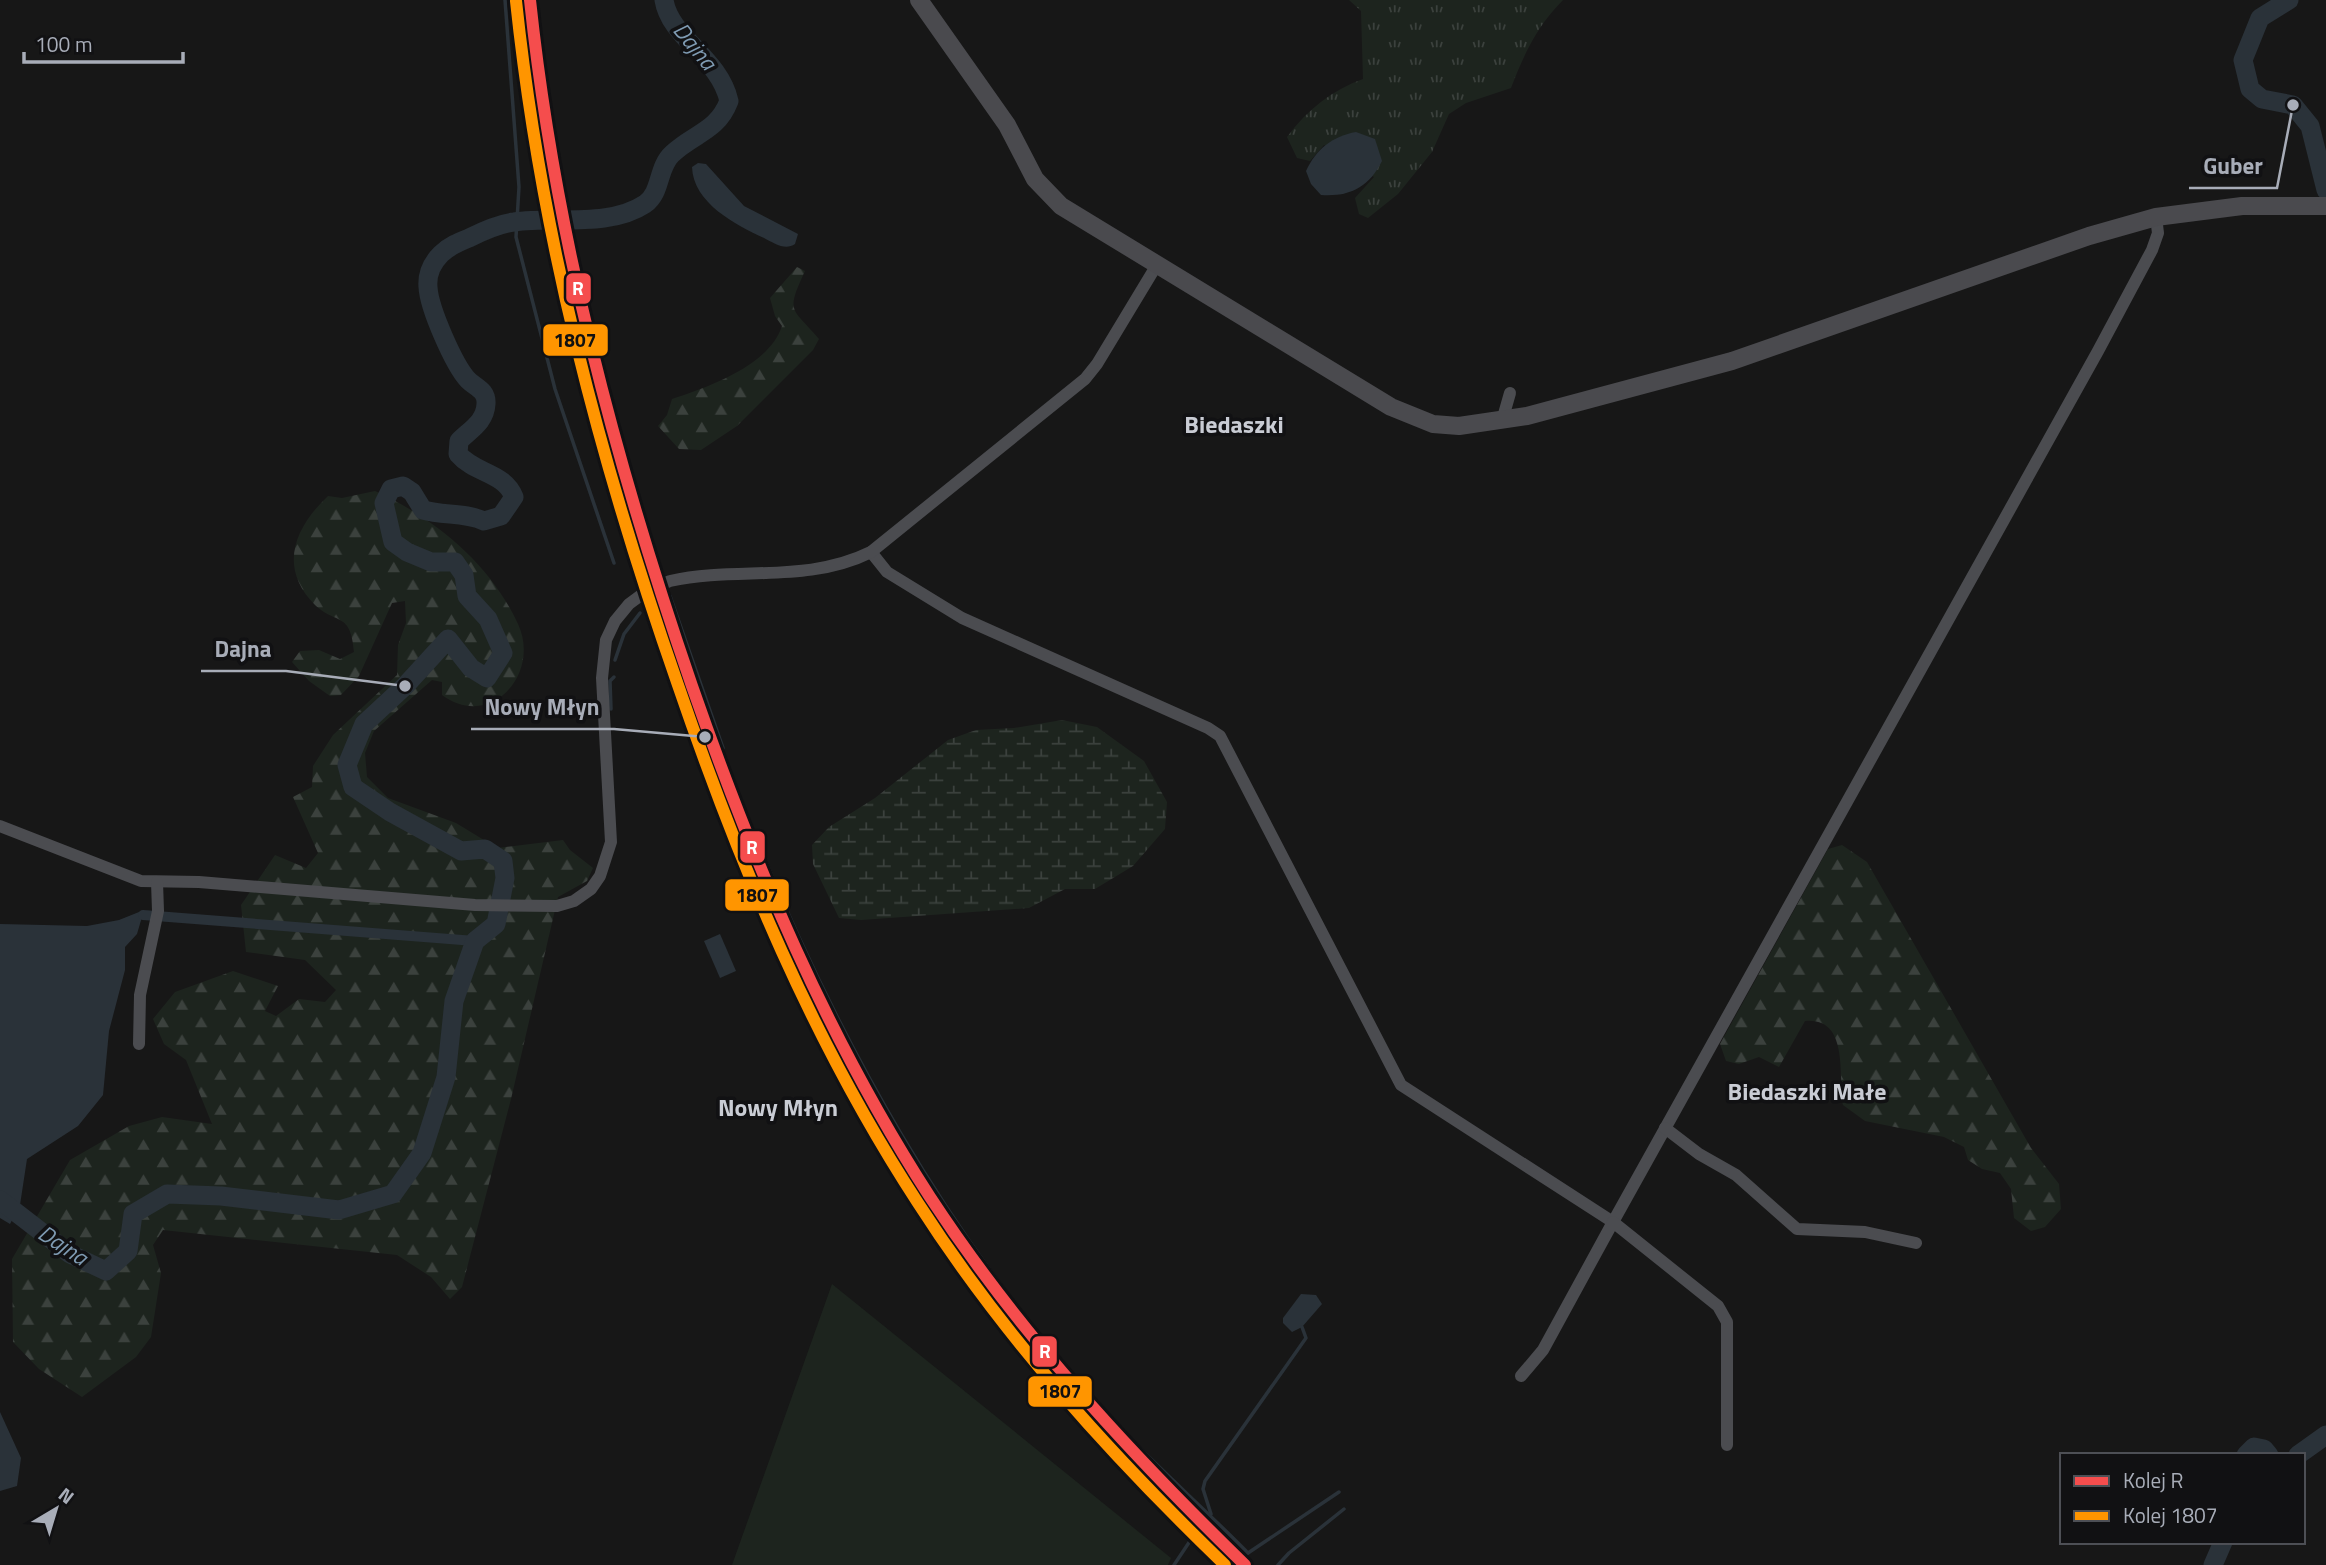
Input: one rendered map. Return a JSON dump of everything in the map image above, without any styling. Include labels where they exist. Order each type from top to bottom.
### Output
[{"type":"main road","points":[[919,0],[1007,125],[1026,166],[1041,187],[1074,215],[1404,413],[1446,425],[1503,421],[1732,362],[2068,244],[2156,217],[2220,208],[2321,206]]},
{"type":"street","points":[[1521,1376],[1543,1350],[2116,318],[2152,250],[2158,233],[2156,217]]},
{"type":"street","points":[[0,826],[121,874],[157,882],[199,882],[475,905],[557,906],[574,901],[590,889],[606,862],[611,842],[602,669],[608,635],[625,608],[648,590],[675,580],[822,570],[848,563],[871,552],[1085,379],[1097,364],[1158,263]]},
{"type":"street","points":[[1503,421],[1510,393]]},
{"type":"street","points":[[871,552],[887,572],[961,618],[1208,728],[1220,736],[1401,1085],[1613,1223],[1718,1306],[1727,1322],[1727,1445]]},
{"type":"street","points":[[139,1044],[140,995],[158,911],[157,882]]},
{"type":"street","points":[[1665,1128],[1699,1154],[1736,1175],[1797,1229],[1866,1232],[1916,1243]]},
{"type":"green space","points":[[1349,0],[1563,0],[1532,41],[1511,88],[1466,103],[1449,114],[1432,152],[1398,194],[1368,218],[1359,214],[1355,198],[1374,177],[1324,145],[1310,161],[1297,158],[1287,137],[1321,102],[1363,79],[1361,11]]},
{"type":"green space","points":[[797,267],[805,271],[795,295],[794,309],[819,339],[813,350],[737,426],[701,450],[679,449],[658,426],[667,415],[672,399],[736,373],[764,353],[782,326],[775,316],[770,298]]},
{"type":"green space","points":[[375,491],[439,529],[476,562],[492,581],[518,624],[523,643],[523,661],[517,677],[507,691],[494,701],[478,706],[460,704],[442,695],[442,682],[432,680],[374,731],[365,753],[367,777],[388,798],[456,823],[497,848],[563,840],[570,850],[593,868],[587,881],[558,897],[511,1099],[462,1287],[450,1299],[431,1277],[397,1255],[163,1230],[153,1245],[161,1273],[151,1337],[136,1357],[82,1397],[39,1369],[13,1342],[12,1259],[70,1160],[129,1126],[162,1117],[212,1124],[186,1060],[164,1044],[153,1019],[175,992],[233,971],[278,986],[265,1011],[276,1016],[299,999],[325,1002],[336,990],[305,960],[246,952],[241,905],[275,855],[306,868],[318,853],[293,797],[312,787],[313,766],[333,735],[397,675],[398,645],[406,623],[405,601],[392,603],[359,676],[341,695],[330,696],[309,681],[292,662],[300,651],[319,650],[340,659],[354,652],[350,630],[346,624],[315,605],[304,591],[294,563],[295,549],[306,521],[328,496],[342,498]]},
{"type":"green space","points":[[1062,720],[1097,727],[1144,761],[1167,802],[1165,829],[1133,866],[1095,889],[1065,889],[1029,908],[861,920],[839,918],[813,864],[812,845],[829,827],[875,798],[948,740],[976,730],[1014,728]]},
{"type":"green space","points":[[1842,845],[1867,862],[2031,1148],[2059,1184],[2061,1209],[2045,1227],[2031,1231],[2014,1218],[2011,1189],[2000,1173],[1982,1169],[1968,1160],[1964,1147],[1944,1137],[1865,1121],[1843,1105],[1839,1051],[1829,1028],[1819,1022],[1805,1021],[1779,1067],[1759,1057],[1739,1064],[1726,1061],[1720,1044],[1828,849]]},
{"type":"green space","points":[[832,1284],[1171,1558],[1168,1565],[732,1565]]},
{"type":"shaded area","points":[[1356,132],[1375,139],[1382,161],[1377,170],[1365,184],[1350,192],[1321,195],[1311,184],[1306,171],[1310,163],[1326,145]]},
{"type":"shaded area","points":[[698,163],[706,164],[744,206],[798,234],[795,244],[787,247],[776,244],[718,211],[708,202],[694,180],[692,167]]},
{"type":"shaded area","points":[[144,910],[137,934],[125,947],[125,970],[109,1031],[103,1095],[78,1126],[27,1159],[20,1205],[10,1224],[0,1218],[0,924],[87,926],[119,920]]},
{"type":"shaded area","points":[[720,934],[736,971],[720,978],[704,941]]},
{"type":"shaded area","points":[[1301,1294],[1316,1295],[1322,1304],[1302,1327],[1292,1332],[1283,1323],[1283,1318]]},
{"type":"shaded area","points":[[0,1412],[21,1458],[17,1486],[0,1491]]},
{"type":"waterway","points":[[505,0],[519,187],[516,237],[555,389],[614,563]]},
{"type":"waterway","name":"Dajna","points":[[0,1200],[70,1254],[106,1271],[128,1251],[133,1214],[167,1194],[221,1196],[339,1210],[393,1194],[422,1153],[446,1077],[454,1001],[475,941],[496,924],[505,878],[503,861],[485,849],[461,851],[390,812],[353,787],[347,765],[364,724],[405,686],[448,639],[471,668],[487,678],[503,653],[488,619],[467,596],[464,575],[455,562],[431,562],[407,552],[393,542],[384,503],[391,489],[403,486],[412,492],[423,510],[469,516],[484,521],[501,516],[514,497],[503,483],[458,454],[459,441],[483,416],[486,399],[483,392],[462,373],[449,350],[429,296],[428,278],[435,261],[447,249],[496,226],[530,220],[598,219],[631,211],[645,204],[654,193],[664,166],[672,154],[718,119],[729,101],[724,86],[706,60],[675,26],[664,0]]},
{"type":"waterway","points":[[2289,0],[2260,18],[2243,60],[2250,89],[2262,99],[2293,105],[2310,126],[2326,190]]},
{"type":"waterway","points":[[670,596],[723,748]]},
{"type":"waterway","points":[[615,660],[624,634],[640,613]]},
{"type":"waterway","points":[[611,709],[610,681],[614,677]]},
{"type":"waterway","points":[[760,848],[792,922],[862,1065],[901,1134],[988,1267],[1036,1331],[1106,1413],[1248,1553]]},
{"type":"waterway","points":[[747,854],[783,941],[823,1025],[867,1107],[915,1187],[967,1264],[1022,1338],[1082,1410],[1189,1529],[1231,1565]]},
{"type":"waterway","points":[[143,915],[475,941]]},
{"type":"waterway","points":[[1211,1514],[1203,1489],[1205,1481],[1306,1338],[1302,1327]]},
{"type":"waterway","points":[[2301,1453],[2326,1435]]},
{"type":"waterway","points":[[2248,1453],[2254,1447],[2264,1449],[2267,1453]]},
{"type":"waterway","points":[[1248,1553],[1339,1492]]},
{"type":"waterway","points":[[1278,1565],[1344,1509]]},
{"type":"waterway","points":[[1174,1565],[1194,1535]]},
{"type":"waterway","points":[[2213,1565],[2222,1544]]},
{"type":"rail line","name":"R","points":[[530,0],[555,175],[572,262],[613,433],[692,686],[741,819],[796,949],[858,1075],[893,1137],[964,1247],[1000,1296],[1077,1390],[1159,1479],[1245,1565]]},
{"type":"rail line","name":"1807","points":[[516,1],[541,176],[577,348],[599,433],[650,601],[702,753],[753,886],[782,951],[845,1080],[880,1142],[951,1253],[986,1301],[1061,1393],[1141,1481],[1225,1565]]},
{"type":"place","name":"Guber","points":[[2293,105]]},
{"type":"place","name":"Dajna","points":[[405,686]]},
{"type":"place","name":"Nowy Młyn","points":[[705,737]]},
{"type":"district","name":"Biedaszki","points":[[1234,425]]},
{"type":"district","name":"Biedaszki Małe","points":[[1807,1092]]},
{"type":"district","name":"Nowy Młyn","points":[[778,1108]]}]
